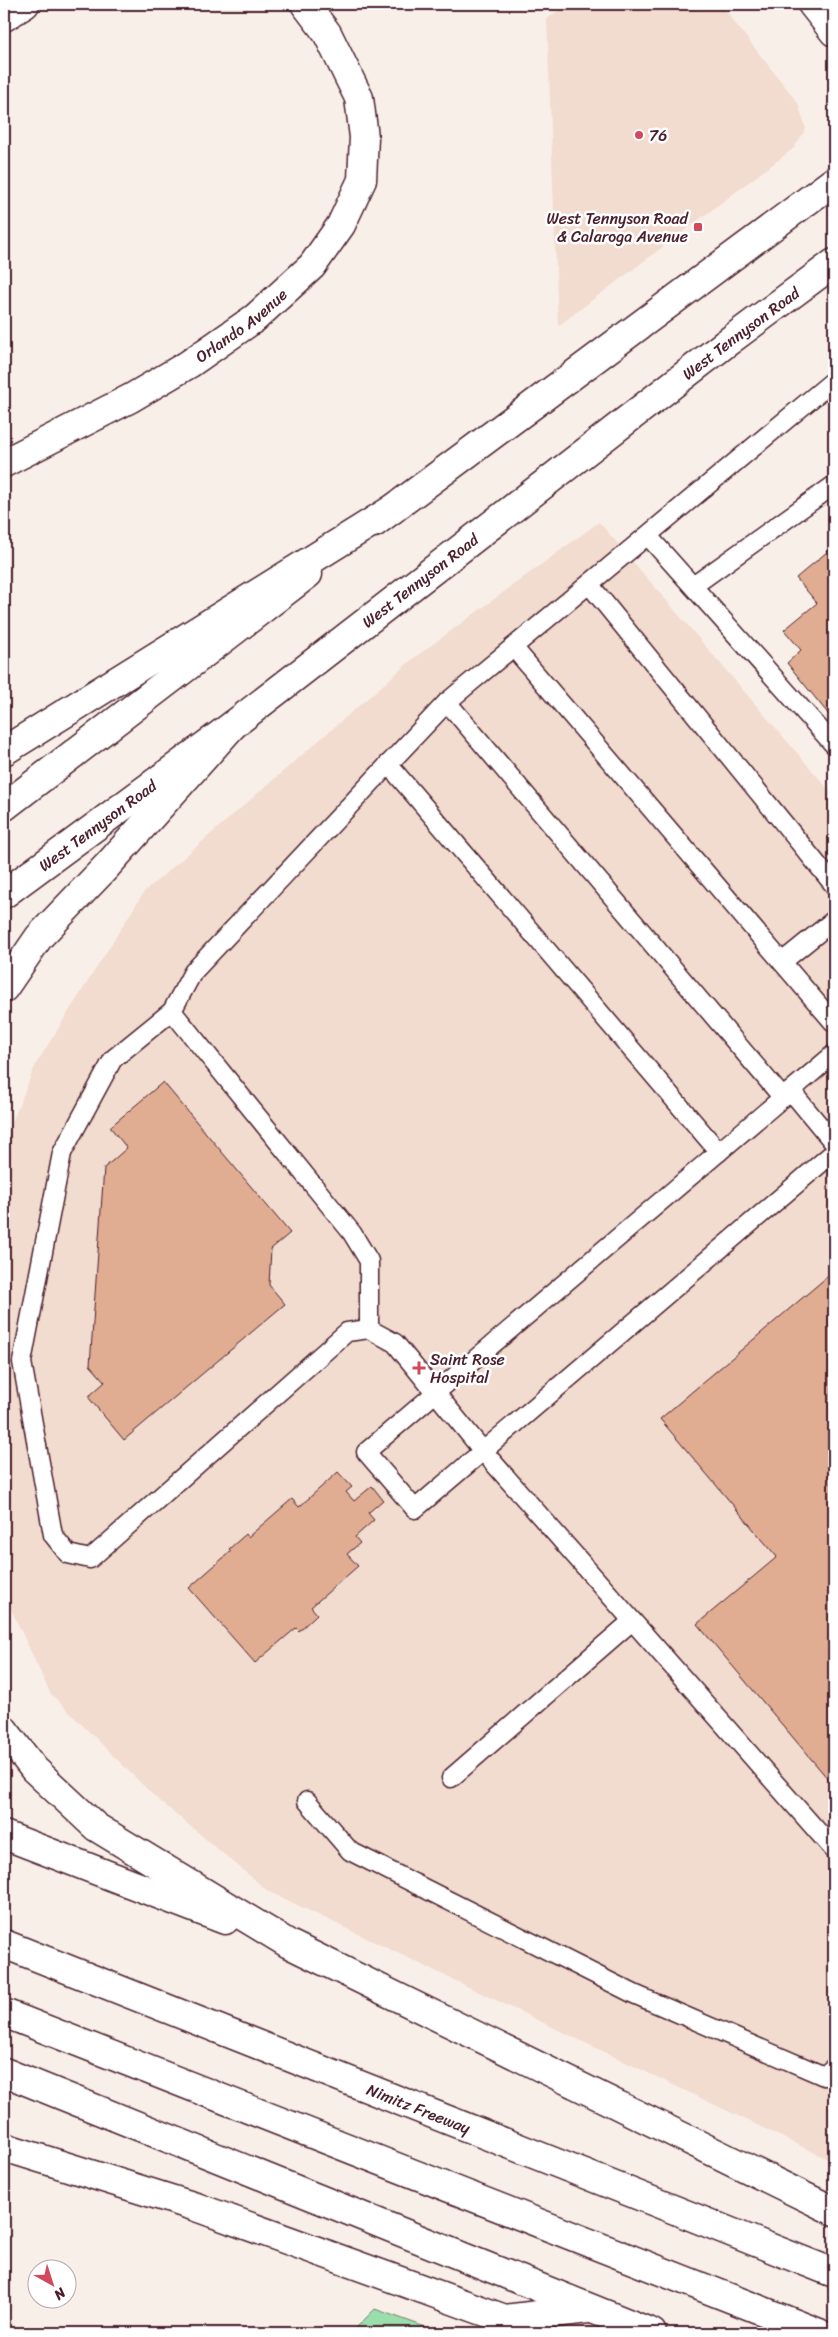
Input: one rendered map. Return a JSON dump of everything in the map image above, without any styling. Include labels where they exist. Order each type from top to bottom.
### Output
[{"type":"main road","points":[[4,17],[25,4]]},
{"type":"main road","name":"Orlando Avenue","points":[[4,463],[130,398],[189,364],[255,318],[312,266],[341,225],[362,180],[364,137],[359,98],[327,33],[306,4]]},
{"type":"main road","points":[[812,4],[834,32]]},
{"type":"main road","points":[[4,807],[393,509],[834,181]]},
{"type":"main road","name":"West Tennyson Road","points":[[4,894],[233,724],[709,356],[834,263]]},
{"type":"main road","points":[[4,751],[393,509]]},
{"type":"main road","points":[[4,988],[39,937],[107,866],[233,724]]},
{"type":"main road","points":[[4,1730],[34,1769],[96,1827],[289,1944],[834,2212]]},
{"type":"main road","points":[[4,1835],[289,1944]]},
{"type":"main road","name":"Nimitz Freeway","points":[[4,1944],[834,2273]]},
{"type":"main road","points":[[4,2013],[819,2333]]},
{"type":"main road","points":[[4,2072],[652,2333]]},
{"type":"main road","points":[[4,2146],[196,2207],[504,2319],[590,2309]]},
{"type":"lane","points":[[834,380],[447,702],[193,972],[172,1011],[113,1059],[62,1153],[22,1362],[53,1535],[68,1554],[90,1559],[347,1332],[369,1329],[395,1343],[483,1451],[834,1850]]},
{"type":"lane","points":[[693,586],[834,485]]},
{"type":"lane","points":[[648,536],[834,745]]},
{"type":"lane","points":[[589,584],[834,885]]},
{"type":"lane","points":[[513,647],[834,1023]]},
{"type":"lane","points":[[447,702],[787,1094],[834,1143]]},
{"type":"lane","points":[[388,764],[719,1152]]},
{"type":"lane","points":[[782,962],[834,920]]},
{"type":"lane","points":[[172,1011],[352,1233],[369,1261],[369,1329]]},
{"type":"lane","points":[[834,1054],[366,1452],[415,1509],[834,1152]]},
{"type":"lane","points":[[451,1778],[632,1621]]},
{"type":"lane","points":[[307,1801],[350,1851],[634,1994],[824,2076],[834,2067]]},
{"type":"shaded area","points":[[567,4],[720,4],[798,103],[806,129],[794,148],[558,326],[547,19]]},
{"type":"shaded area","name":"Saint Rose Hospital","points":[[599,522],[834,796],[834,2162],[268,1891],[154,1796],[50,1693],[4,1594],[4,1142],[36,1064],[144,892],[414,658]]},
{"type":"green space","points":[[375,2309],[442,2333],[351,2333]]},
{"type":"building","points":[[834,546],[834,721],[787,663],[801,650],[784,630],[817,603],[796,578]]},
{"type":"building","points":[[163,1082],[290,1233],[271,1249],[269,1285],[285,1304],[124,1440],[88,1397],[105,1382],[90,1365],[104,1168],[127,1148],[110,1127]]},
{"type":"building","points":[[834,1271],[834,1786],[697,1624],[777,1557],[660,1419]]},
{"type":"building","points":[[338,1472],[352,1487],[346,1492],[354,1501],[372,1486],[383,1500],[368,1513],[374,1520],[355,1537],[360,1543],[347,1554],[358,1566],[311,1607],[317,1614],[299,1631],[296,1628],[255,1663],[189,1588],[231,1551],[229,1549],[246,1534],[248,1537],[292,1499],[299,1507]]},
{"type":"place","name":"76","points":[[639,135]]},
{"type":"place","name":"West Tennyson Road & Calaroga Avenue","points":[[698,227]]},
{"type":"place","name":"Saint Rose Hospital","points":[[419,1368]]}]
